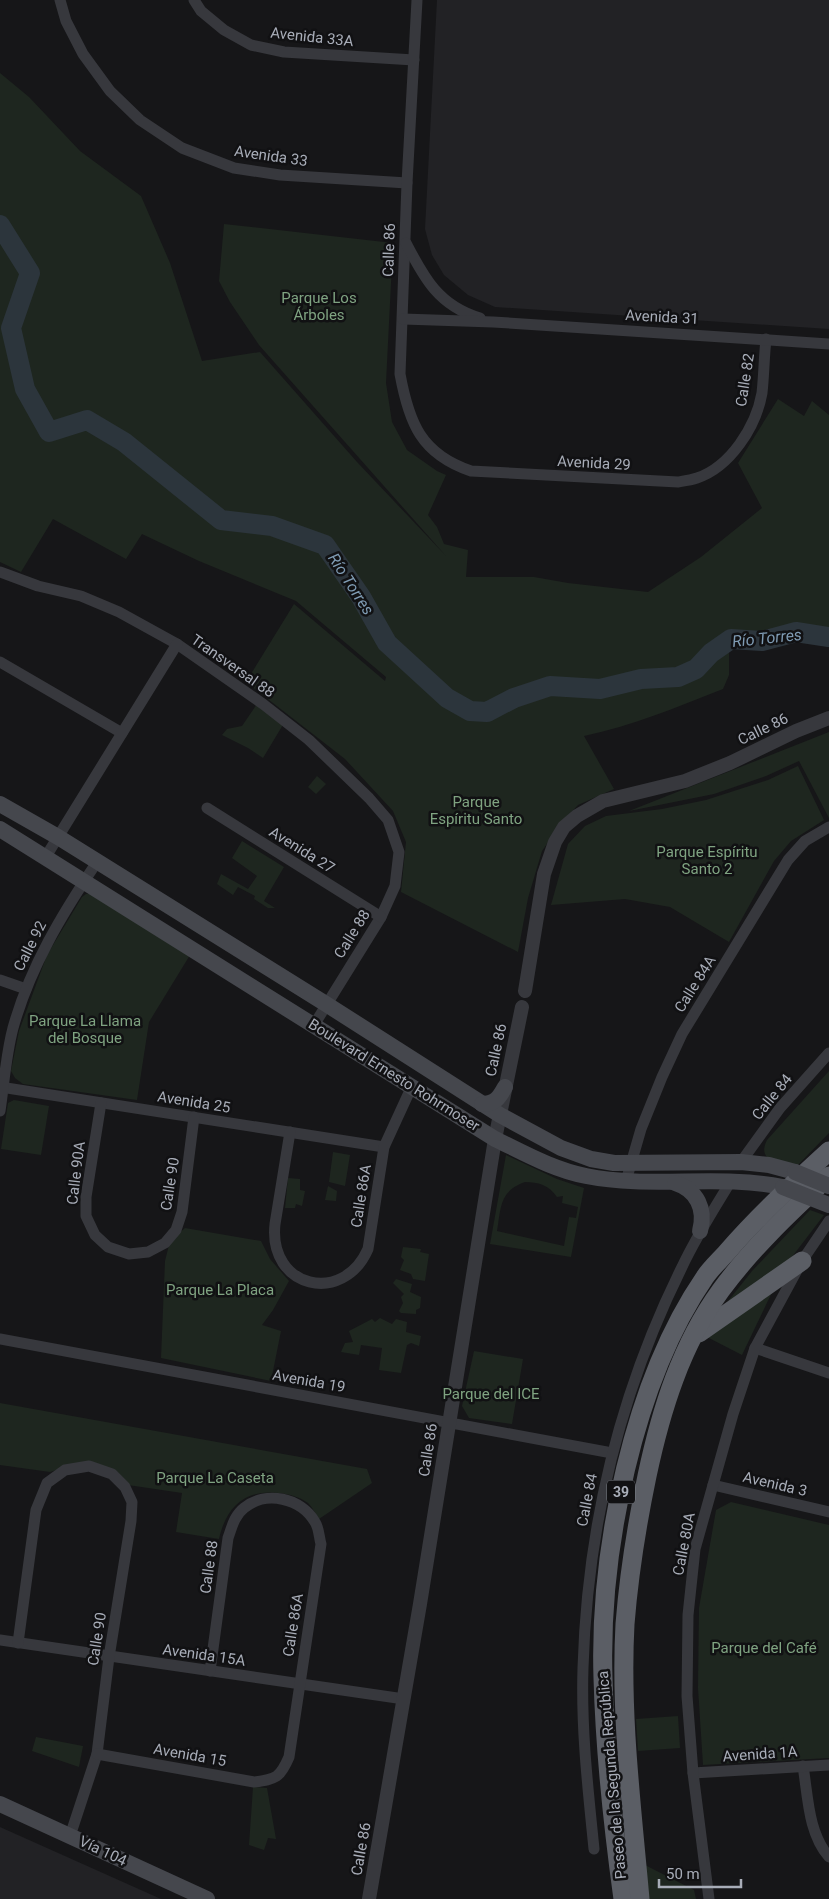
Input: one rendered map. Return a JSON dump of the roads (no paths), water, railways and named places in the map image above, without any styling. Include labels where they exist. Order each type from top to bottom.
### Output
[{"type":"highway","name":"Paseo de la Segunda República","points":[[623,1899],[616,1848],[605,1728],[602,1677],[603,1626],[608,1571],[618,1509],[628,1459],[642,1408],[665,1350],[683,1314],[706,1276],[765,1210],[829,1151]]},
{"type":"highway","name":"Paseo de la Segunda República","points":[[640,1899],[625,1727],[625,1624],[639,1514],[662,1413],[681,1360],[720,1292],[753,1250],[829,1176]]},
{"type":"highway","points":[[692,1338],[802,1261]]},
{"type":"highway","points":[[614,1899],[616,1848]]},
{"type":"main road","name":"Boulevard Ernesto Rohrmoser","points":[[0,804],[326,1004],[482,1104],[561,1148],[591,1159],[631,1164],[741,1162],[769,1165],[794,1172],[829,1186]]},
{"type":"main road","name":"Boulevard Ernesto Rohrmoser","points":[[0,829],[495,1138],[552,1166],[583,1176],[626,1182],[731,1181],[760,1183],[783,1187],[829,1205]]},
{"type":"main road","points":[[482,1104],[495,1102],[505,1088]]},
{"type":"main road","points":[[731,1181],[739,1173],[794,1172]]},
{"type":"main road","points":[[673,1182],[690,1190],[696,1196],[702,1213],[700,1231]]},
{"type":"main road","name":"Vía 104","points":[[0,1804],[206,1899]]},
{"type":"street","name":"Avenida 33","points":[[60,0],[66,20],[83,54],[110,91],[140,120],[182,148],[234,168],[280,175],[407,183]]},
{"type":"street","name":"Avenida 33A","points":[[194,0],[201,11],[224,30],[251,45],[284,52],[414,60]]},
{"type":"street","name":"Calle 86","points":[[417,0],[407,183],[400,374],[410,417],[419,433],[441,458],[453,465],[471,471]]},
{"type":"street","name":"Avenida 31","points":[[406,242],[421,271],[434,290],[453,306],[471,315],[493,322]]},
{"type":"street","name":"Avenida 31","points":[[402,319],[493,322],[829,344]]},
{"type":"street","name":"Calle 82","points":[[713,470],[741,444],[754,420],[762,394],[766,339]]},
{"type":"street","name":"Avenida 29","points":[[471,471],[678,482],[697,478],[713,470]]},
{"type":"street","name":"Transversal 88","points":[[0,572],[38,586],[81,596],[119,612],[177,644],[263,704],[309,740],[369,798],[388,820],[399,852]]},
{"type":"street","points":[[45,858],[177,644]]},
{"type":"street","points":[[0,662],[122,733]]},
{"type":"street","name":"Calle 86","points":[[525,991],[544,874],[555,842],[564,827],[577,816],[603,801],[685,780],[730,763],[796,731],[829,718]]},
{"type":"street","name":"Avenida 27","points":[[207,808],[381,917]]},
{"type":"street","name":"Calle 84A","points":[[626,1182],[641,1129],[659,1084],[682,1034],[698,1006],[788,860],[805,841],[829,827]]},
{"type":"street","name":"Calle 88","points":[[314,1025],[381,917],[395,886],[399,852]]},
{"type":"street","name":"Calle 92","points":[[0,1111],[12,1029],[26,989],[40,954],[97,862]]},
{"type":"street","points":[[0,980],[26,989]]},
{"type":"street","name":"Calle 86","points":[[369,1899],[404,1699],[495,1138],[522,1007]]},
{"type":"street","name":"Calle 84","points":[[741,1162],[780,1108],[829,1053]]},
{"type":"street","name":"Calle 86A","points":[[290,1132],[274,1238],[276,1251],[282,1263],[300,1278],[315,1283],[331,1282],[344,1278],[355,1270],[368,1249],[384,1147],[412,1086]]},
{"type":"street","name":"Avenida 25","points":[[2,1088],[384,1147]]},
{"type":"street","name":"Calle 90A","points":[[101,1103],[86,1197],[86,1216],[95,1235],[108,1247],[129,1254]]},
{"type":"street","name":"Calle 90","points":[[129,1254],[148,1252],[165,1243],[176,1230],[182,1212],[194,1117]]},
{"type":"street","name":"Calle 84","points":[[594,1849],[585,1755],[583,1711],[585,1624],[594,1538],[612,1453],[631,1390],[654,1327],[700,1231],[731,1181]]},
{"type":"street","name":"Calle 80A","points":[[709,1899],[693,1774],[687,1696],[688,1615],[695,1549],[733,1414],[754,1348],[802,1261],[829,1221]]},
{"type":"street","name":"Avenida 19","points":[[0,1339],[612,1453]]},
{"type":"street","points":[[754,1348],[829,1373]]},
{"type":"street","name":"Calle 90","points":[[18,1643],[36,1510],[47,1483],[65,1470],[89,1466],[112,1474],[125,1487],[132,1502],[131,1521],[109,1657],[97,1754],[70,1836]]},
{"type":"street","name":"Avenida 3","points":[[713,1484],[829,1512]]},
{"type":"street","name":"Calle 88","points":[[210,1671],[228,1538],[234,1520],[243,1508],[254,1501],[278,1498]]},
{"type":"street","name":"Calle 86A","points":[[277,1776],[283,1771],[289,1757],[321,1544],[316,1524],[309,1513],[296,1502],[278,1498]]},
{"type":"street","name":"Avenida 15A","points":[[0,1640],[404,1699]]},
{"type":"street","name":"Avenida 15","points":[[97,1754],[254,1782],[271,1780],[277,1776]]},
{"type":"street","name":"Avenida 1A","points":[[693,1774],[829,1764]]},
{"type":"street","points":[[803,1766],[816,1835],[829,1857]]},
{"type":"waterway","name":"Río Torres","points":[[0,225],[30,273],[11,328],[25,389],[49,432],[87,420],[124,442],[221,520],[272,526],[325,545],[361,597],[387,643],[447,698],[470,711],[487,712],[514,698],[550,686],[600,689],[641,679],[678,677],[696,669],[711,653],[731,639],[762,641],[796,632],[829,637]]},
{"type":"park label","name":"Parque Los Árboles","points":[[319,306]]},
{"type":"park label","name":"Parque Espíritu Santo","points":[[476,810]]},
{"type":"park label","name":"Parque Espíritu Santo 2","points":[[707,860]]},
{"type":"park label","name":"Parque La Llama del Bosque","points":[[85,1030]]},
{"type":"park label","name":"Parque La Placa","points":[[220,1290]]},
{"type":"park label","name":"Parque del ICE","points":[[491,1394]]},
{"type":"park label","name":"Parque La Caseta","points":[[215,1478]]},
{"type":"park label","name":"Parque del Café","points":[[764,1648]]}]
